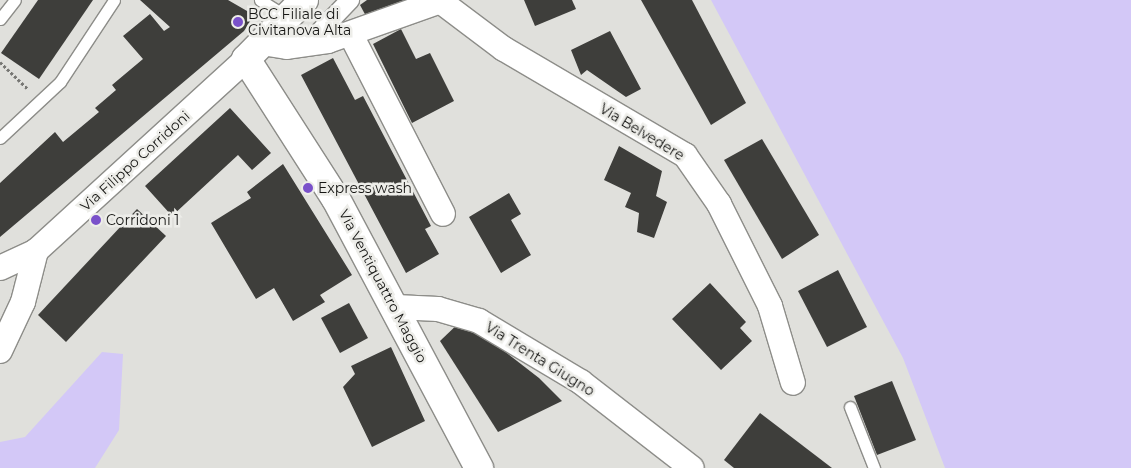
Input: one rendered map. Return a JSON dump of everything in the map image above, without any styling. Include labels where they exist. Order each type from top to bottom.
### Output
[{"type":"main road","points":[[254,51],[299,4]]},
{"type":"main road","name":"Via Ventiquattro Maggio","points":[[254,51],[396,306],[479,468]]},
{"type":"street","points":[[306,46],[350,0]]},
{"type":"street","points":[[254,51],[306,46],[351,35],[442,0]]},
{"type":"street","name":"Via Belvedere","points":[[442,0],[512,54],[685,155],[719,204],[770,306],[792,383]]},
{"type":"street","points":[[351,35],[443,214]]},
{"type":"street","name":"Via Filippo Corridoni","points":[[0,268],[36,251],[254,51]]},
{"type":"street","points":[[0,350],[23,302],[36,251]]},
{"type":"street","name":"Via Trenta Giugno","points":[[396,306],[438,309],[479,321],[581,382],[692,468]]},
{"type":"lane","points":[[0,19],[15,0]]},
{"type":"lane","points":[[0,138],[41,102],[75,61],[114,0]]},
{"type":"lane","points":[[260,0],[299,4]]},
{"type":"lane","points":[[850,406],[874,468]]},
{"type":"path","points":[[0,62],[41,102]]},
{"type":"shaded area","points":[[711,0],[1131,0],[1131,468],[945,468],[903,358]]},
{"type":"shaded area","points":[[102,352],[123,354],[119,430],[95,468],[0,468],[0,442],[25,437]]},
{"type":"building","points":[[38,0],[93,0],[39,79],[1,53]]},
{"type":"building","points":[[140,0],[228,0],[254,15],[244,31],[0,237],[0,183],[55,132],[63,142],[99,112],[95,108],[116,90],[112,85],[143,59],[123,36],[150,14],[164,31],[170,27]]},
{"type":"building","points":[[367,0],[410,0],[367,18],[360,5]]},
{"type":"building","points":[[524,0],[572,0],[576,9],[535,26]]},
{"type":"building","points":[[641,0],[692,0],[746,103],[711,125]]},
{"type":"building","points":[[401,29],[416,59],[430,53],[454,101],[412,123],[373,44]]},
{"type":"building","points":[[610,31],[641,89],[626,97],[587,70],[581,75],[571,50]]},
{"type":"building","points":[[333,58],[355,100],[363,96],[431,226],[425,229],[439,254],[406,273],[301,75]]},
{"type":"building","points":[[230,108],[271,153],[252,170],[238,155],[172,216],[145,186]]},
{"type":"building","points":[[762,139],[819,235],[782,259],[724,160]]},
{"type":"building","points":[[619,146],[662,171],[656,196],[667,202],[654,238],[637,232],[639,213],[625,207],[631,193],[604,180]]},
{"type":"building","points":[[283,164],[352,275],[320,295],[325,302],[293,321],[274,288],[256,299],[211,223],[251,198],[247,192]]},
{"type":"building","points":[[509,193],[521,214],[511,220],[531,255],[501,273],[469,217]]},
{"type":"building","points":[[137,209],[166,236],[66,342],[38,315]]},
{"type":"building","points":[[838,270],[867,327],[827,347],[798,291]]},
{"type":"building","points":[[710,283],[746,322],[740,328],[752,341],[721,370],[672,319]]},
{"type":"building","points":[[349,303],[368,338],[340,353],[321,318]]},
{"type":"building","points":[[463,319],[539,378],[562,401],[498,432],[440,341]]},
{"type":"building","points":[[391,347],[425,421],[372,447],[343,387],[355,374],[351,366]]},
{"type":"building","points":[[892,381],[916,440],[877,455],[854,396]]},
{"type":"building","points":[[760,413],[832,468],[734,468],[724,460]]},
{"type":"place","name":"BCC Filiale di Civitanova Alta","points":[[238,22]]},
{"type":"place","name":"Express wash","points":[[308,188]]},
{"type":"place","name":"Corridoni 1","points":[[96,220]]}]
